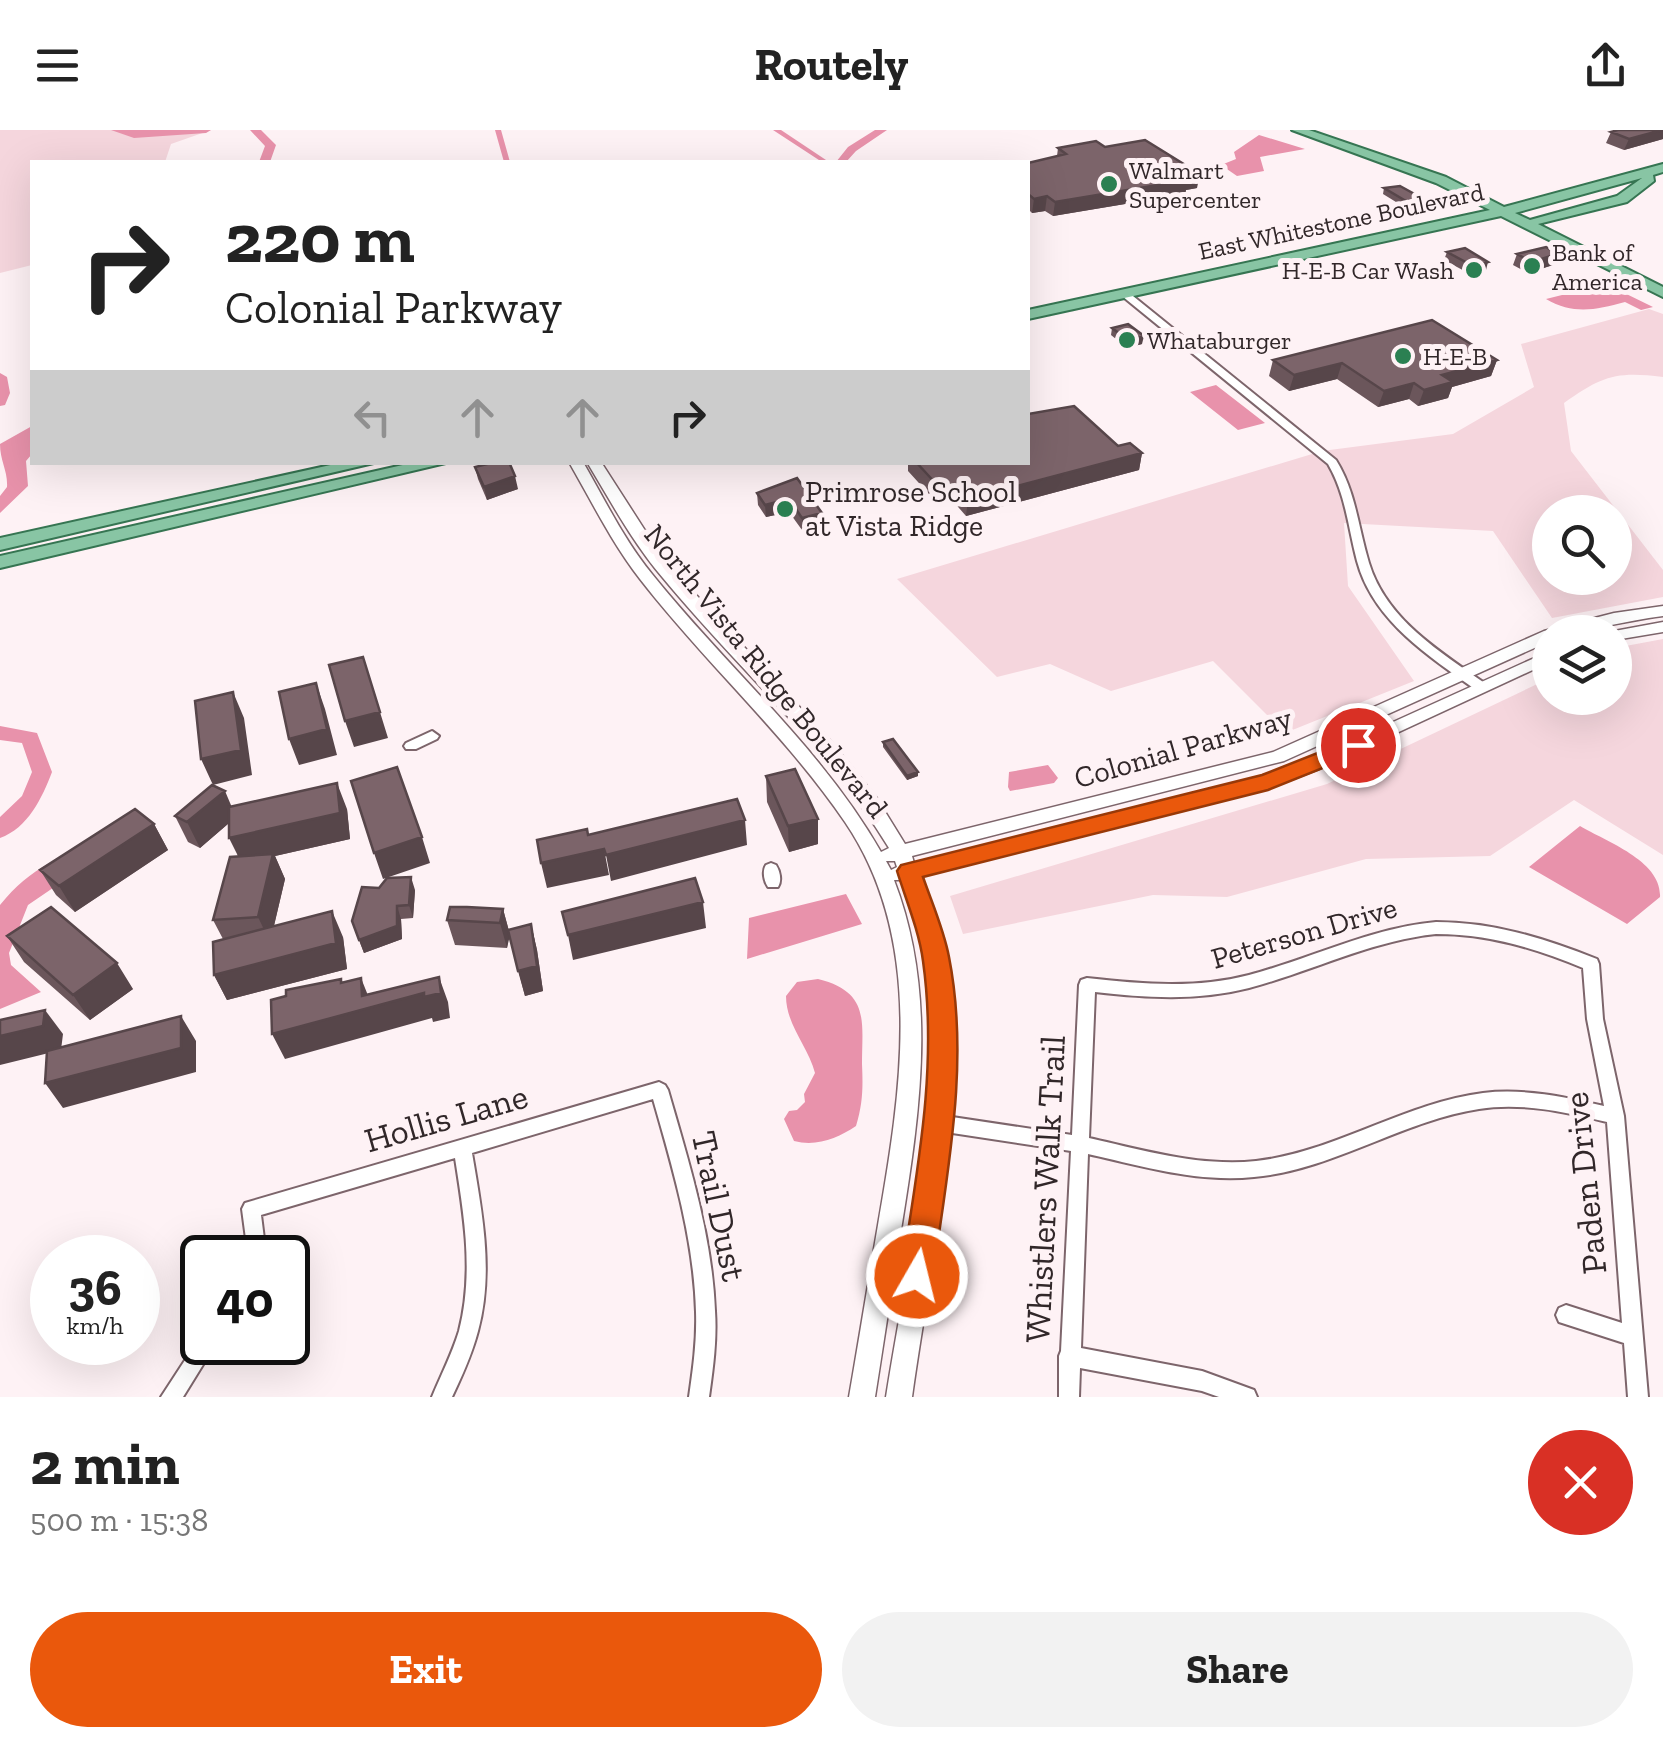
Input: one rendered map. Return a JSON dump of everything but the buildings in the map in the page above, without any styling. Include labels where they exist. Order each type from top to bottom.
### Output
[{"type":"main road","points":[[1298,130],[1348,145],[1514,210]]},
{"type":"main road","points":[[1335,130],[1401,153],[1573,241],[1663,293]]},
{"type":"main road","points":[[1254,277],[1396,241],[1433,221],[1622,199],[1663,171]]},
{"type":"main road","name":"East Whitestone Boulevard","points":[[1030,315],[1254,277],[1478,228],[1514,210],[1663,171]]},
{"type":"main road","points":[[1514,210],[1536,197],[1647,173]]},
{"type":"main road","points":[[1397,235],[1424,220],[1472,203],[1441,180]]},
{"type":"main road","points":[[1640,188],[1662,182]]},
{"type":"main road","points":[[1573,241],[1564,224],[1571,216],[1636,198],[1662,182]]},
{"type":"main road","points":[[1478,228],[1525,230],[1573,241],[1663,280]]},
{"type":"main road","name":"East Whitestone Boulevard","points":[[1030,327],[1125,299],[1414,232]]},
{"type":"main road","points":[[6,542],[356,465]]},
{"type":"main road","points":[[0,562],[429,465]]},
{"type":"street","points":[[1125,299],[1332,462],[1353,501],[1369,580],[1404,626],[1481,687]]},
{"type":"street","name":"North Vista Ridge Boulevard","points":[[578,465],[642,572],[824,780],[855,823],[879,868],[909,976],[912,1082],[862,1397]]},
{"type":"street","name":"North Vista Ridge Boulevard","points":[[596,465],[668,574],[828,750],[870,803],[905,862],[939,974],[944,1070],[899,1397]]},
{"type":"street","points":[[1632,617],[1663,611]]},
{"type":"street","points":[[1632,632],[1663,627]]},
{"type":"street","name":"Colonial Parkway","points":[[905,862],[1260,763],[1532,643]]},
{"type":"street","name":"Colonial Parkway","points":[[879,868],[1268,782],[1312,766],[1532,664]]},
{"type":"street","points":[[411,746],[432,736]]},
{"type":"street","name":"Peterson Drive","points":[[1086,985],[1167,991],[1226,987],[1387,936],[1446,928],[1504,934],[1591,964]]},
{"type":"street","name":"Paden Drive","points":[[1591,964],[1595,1018],[1615,1116],[1638,1397]]},
{"type":"street","name":"Whistlers Walk Trail","points":[[1069,1397],[1086,985]]},
{"type":"street","name":"Hollis Lane","points":[[254,1235],[251,1208],[658,1090]]},
{"type":"street","name":"Trail Dust","points":[[658,1090],[692,1212],[706,1280],[708,1324],[700,1397]]},
{"type":"street","points":[[939,1123],[1081,1145],[1181,1168],[1259,1168],[1482,1101],[1555,1103],[1615,1116]]},
{"type":"street","points":[[442,1397],[472,1329],[478,1293],[480,1255],[462,1147]]},
{"type":"street","points":[[1566,1315],[1633,1336]]},
{"type":"street","points":[[1069,1356],[1202,1382],[1247,1397]]},
{"type":"street","points":[[171,1397],[192,1365]]},
{"type":"shaded area","points":[[0,130],[211,130],[171,144],[166,160],[30,160],[30,266],[0,273]]},
{"type":"shaded area","points":[[1259,135],[1305,149],[1260,157],[1264,171],[1237,176],[1221,165],[1236,159],[1234,152]]},
{"type":"shaded area","points":[[1606,284],[1653,307],[1641,310],[1625,302],[1575,309],[1546,299]]},
{"type":"shaded area","points":[[1649,309],[1663,314],[1663,377],[1621,375],[1589,387],[1564,403],[1571,451],[1605,495],[1532,495],[1532,589],[1493,531],[1344,523],[1348,586],[1414,681],[1285,733],[1213,661],[1111,691],[1050,664],[997,677],[897,579],[1322,451],[1453,434],[1534,387],[1521,344]]},
{"type":"shaded area","points":[[1216,385],[1265,423],[1238,430],[1190,392]]},
{"type":"shaded area","points":[[30,427],[28,486],[0,513],[0,496],[7,487],[0,444]]},
{"type":"shaded area","points":[[1632,530],[1663,570],[1663,597],[1550,615],[1536,595],[1632,595]]},
{"type":"shaded area","points":[[1663,639],[1663,855],[1574,800],[1490,856],[1366,859],[1227,897],[1153,895],[963,934],[950,896],[1327,784],[1532,687],[1532,715],[1632,715],[1632,645]]},
{"type":"shaded area","points":[[1048,765],[1058,778],[1054,783],[1010,791],[1009,772]]},
{"type":"shaded area","points":[[1580,826],[1631,854],[1658,884],[1660,897],[1627,924],[1529,867]]},
{"type":"shaded area","points":[[108,841],[113,847],[28,905],[9,953],[11,965],[41,992],[0,1009],[0,905],[36,871],[76,851]]},
{"type":"shaded area","points":[[846,894],[862,924],[747,959],[749,918]]},
{"type":"shaded area","points":[[818,979],[847,992],[860,1010],[862,1095],[856,1126],[827,1140],[803,1143],[794,1141],[784,1119],[789,1111],[797,1110],[805,1102],[804,1094],[815,1073],[790,1016],[786,996],[797,982]]},
{"type":"waterway","points":[[116,130],[134,135],[206,130]]},
{"type":"waterway","points":[[255,130],[271,145],[266,160]]},
{"type":"waterway","points":[[498,130],[506,160]]},
{"type":"waterway","points":[[776,130],[823,160]]},
{"type":"waterway","points":[[843,160],[852,149],[882,130]]},
{"type":"waterway","points":[[0,377],[0,402]]},
{"type":"waterway","points":[[0,733],[30,738],[42,772],[31,800],[0,830]]},
{"type":"place","name":"Walmart Supercenter","points":[[1109,184]]},
{"type":"place","name":"Bank of America","points":[[1532,266]]},
{"type":"place","name":"H-E-B Car Wash","points":[[1474,270]]},
{"type":"place","name":"Whataburger","points":[[1127,340]]},
{"type":"place","name":"H-E-B","points":[[1403,356]]},
{"type":"place","name":"Primrose School at Vista Ridge","points":[[785,509]]},
{"type":"route","points":[[917,1276],[939,1123],[944,1020],[936,956],[909,871],[1268,782],[1358,745]]}]
